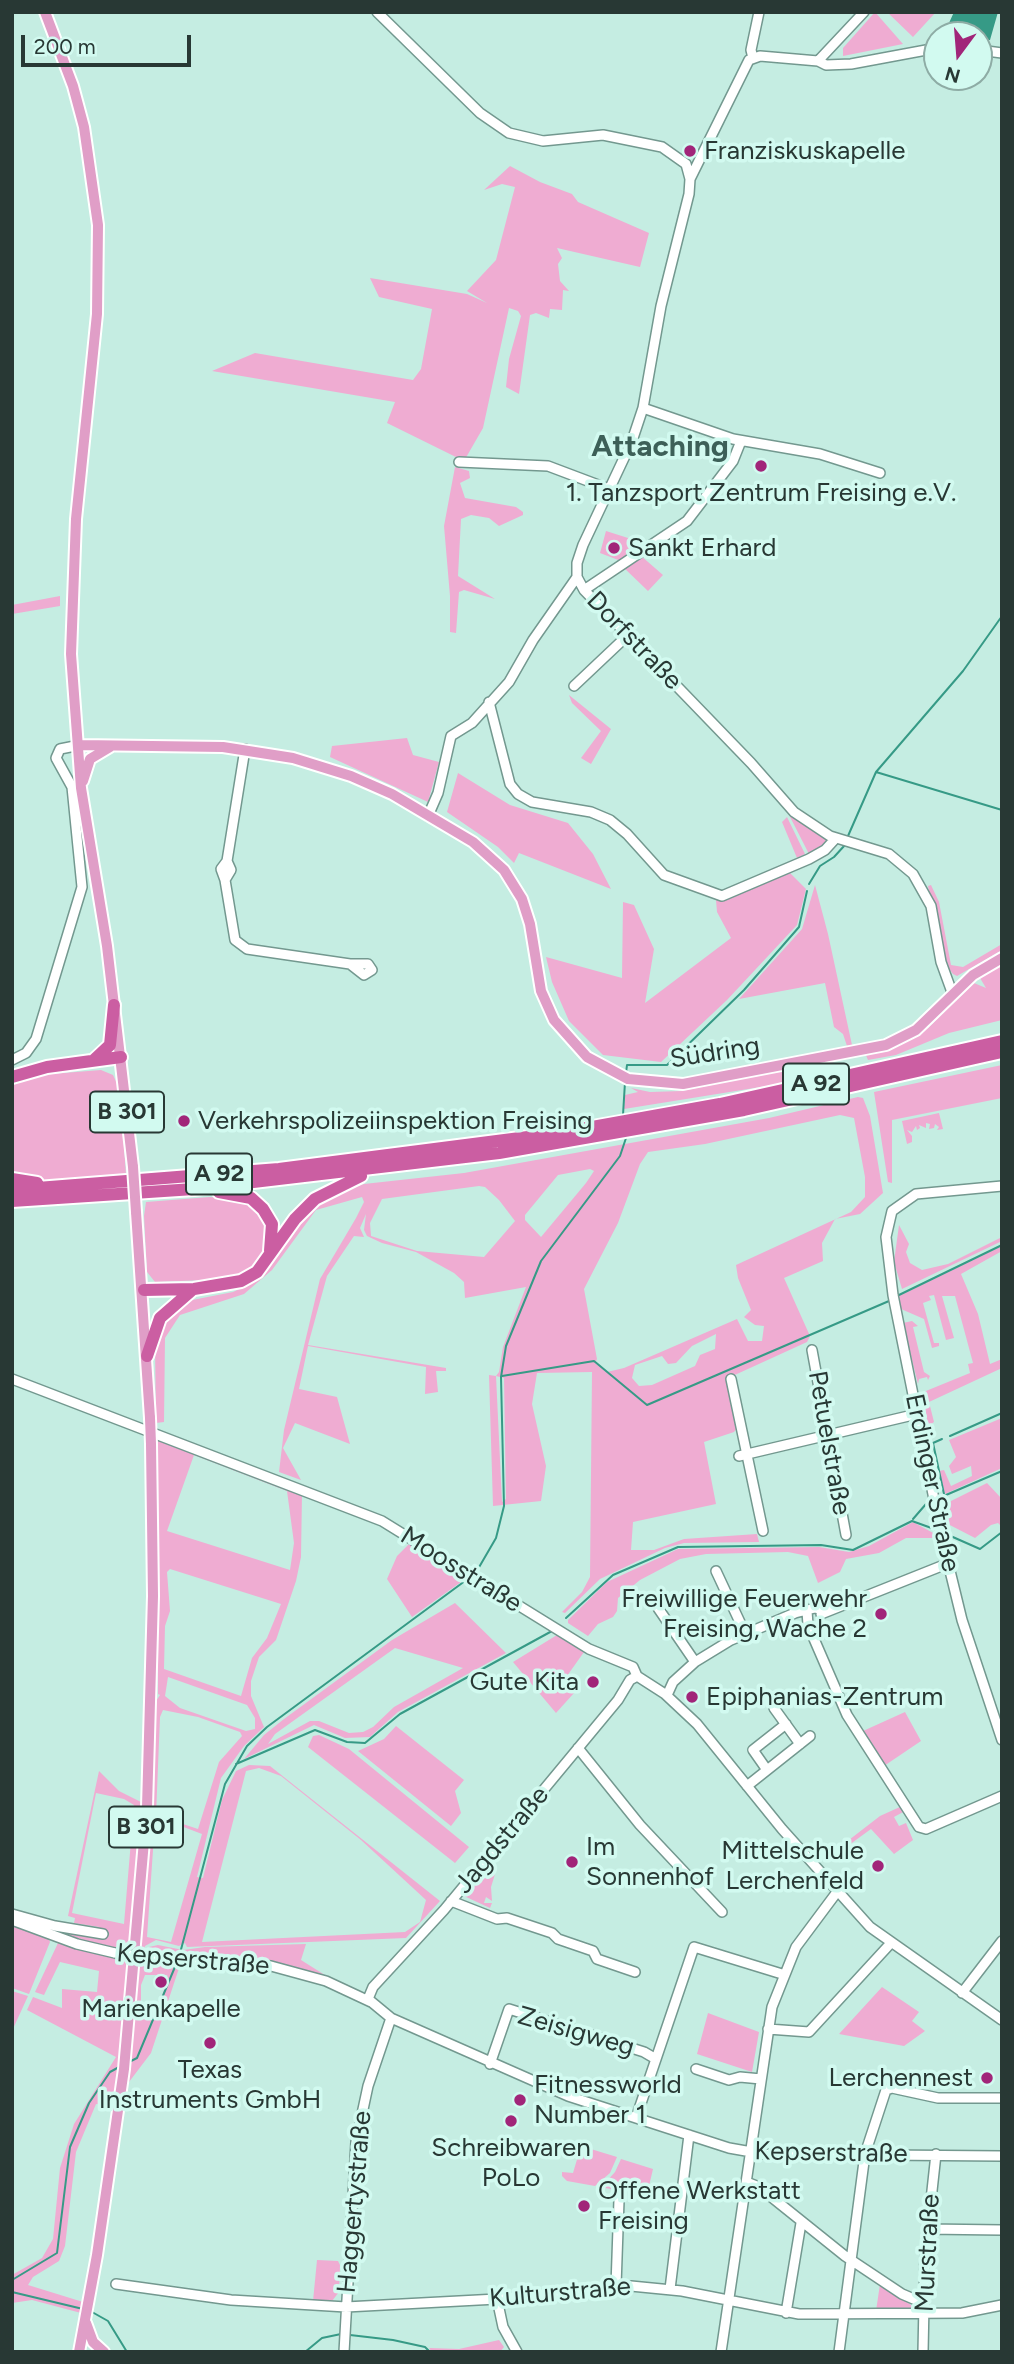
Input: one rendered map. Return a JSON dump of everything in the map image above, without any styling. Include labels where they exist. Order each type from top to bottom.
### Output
[{"type":"highway","points":[[94,1060],[110,1045],[114,1005]]},
{"type":"highway","name":"A 92","points":[[12,1190],[64,1188],[373,1159],[625,1127],[1002,1041]]},
{"type":"highway","name":"A 92","points":[[12,1201],[194,1189],[376,1169],[858,1086],[1002,1052]]},
{"type":"highway","points":[[12,1077],[47,1067],[121,1057]]},
{"type":"highway","points":[[144,1290],[194,1289],[241,1281],[257,1272],[295,1219],[315,1199],[376,1169]]},
{"type":"highway","points":[[12,1179],[64,1188]]},
{"type":"highway","points":[[194,1189],[251,1198],[263,1209],[272,1224],[273,1240],[269,1257]]},
{"type":"highway","points":[[148,1356],[160,1318],[182,1295],[194,1289]]},
{"type":"main road","points":[[45,12],[73,86],[84,127],[94,184],[99,251],[94,348],[72,571],[71,654],[80,745],[81,788],[121,1057]]},
{"type":"main road","points":[[76,711],[85,733],[98,741],[116,744]]},
{"type":"main road","points":[[80,745],[116,744]]},
{"type":"main road","points":[[81,788],[90,759],[116,744]]},
{"type":"main road","name":"Südring","points":[[116,744],[245,750],[293,758],[342,772],[392,794],[480,847],[504,870],[526,907],[541,990],[554,1020],[578,1050],[622,1077],[682,1084],[886,1045],[916,1030],[967,981],[1002,958]]},
{"type":"main road","name":"B 301","points":[[79,2352],[89,2304],[125,2063],[147,1807],[151,1728],[153,1596],[148,1356],[121,1057]]},
{"type":"main road","points":[[86,2320],[93,2342],[104,2352]]},
{"type":"street","points":[[377,12],[480,113],[509,133],[549,141],[603,135],[655,145],[684,160],[690,179]]},
{"type":"street","points":[[690,179],[704,156],[738,79],[753,58],[751,50],[759,12]]},
{"type":"street","points":[[818,61],[864,12]]},
{"type":"street","points":[[753,58],[818,61],[835,65],[923,50]]},
{"type":"street","points":[[828,52],[835,65]]},
{"type":"street","name":"Dorfstraße","points":[[690,179],[685,215],[661,306],[643,408],[583,545],[577,563],[577,578],[584,590],[751,762],[789,808],[811,825],[844,841],[895,858],[920,882],[931,906],[953,995]]},
{"type":"street","points":[[643,408],[741,441],[820,454],[880,473]]},
{"type":"street","points":[[584,590],[684,523],[733,461],[741,441]]},
{"type":"street","points":[[459,462],[548,466],[609,488]]},
{"type":"street","points":[[428,816],[438,793],[450,737],[472,723],[512,677],[533,640],[577,578]]},
{"type":"street","points":[[574,686],[628,635]]},
{"type":"street","points":[[489,702],[510,784],[517,794],[532,802],[591,812],[611,820],[664,875],[722,896],[844,841]]},
{"type":"street","points":[[12,1060],[26,1052],[36,1039],[82,887],[72,787],[56,758],[60,749],[80,745]]},
{"type":"street","points":[[245,750],[227,861],[232,870],[225,880],[233,935],[239,945],[350,964]]},
{"type":"street","points":[[946,973],[967,981]]},
{"type":"street","name":"Erdinger Straße","points":[[1002,1186],[923,1192],[898,1206],[899,1211],[890,1222],[886,1237],[888,1268],[940,1530],[962,1620],[1002,1740]]},
{"type":"street","name":"Petuelstraße","points":[[812,1350],[846,1535]]},
{"type":"street","name":"Moosstraße","points":[[12,1379],[382,1521],[596,1654],[629,1664],[635,1669],[636,1677],[666,1693],[697,1724],[837,1892],[870,1927],[890,1944],[1002,2020]]},
{"type":"street","points":[[731,1379],[743,1455],[763,1531]]},
{"type":"street","points":[[743,1455],[917,1414]]},
{"type":"street","points":[[666,1693],[677,1685],[677,1681],[695,1662],[745,1633],[809,1611],[820,1614],[949,1563]]},
{"type":"street","points":[[716,1571],[745,1633]]},
{"type":"street","points":[[658,1608],[695,1662]]},
{"type":"street","points":[[809,1611],[808,1625],[847,1715],[917,1825],[924,1829],[1002,1796]]},
{"type":"street","name":"Jagdstraße","points":[[373,2003],[378,1984],[452,1901],[623,1694],[628,1682],[636,1677]]},
{"type":"street","points":[[774,1708],[800,1744]]},
{"type":"street","points":[[767,1770],[753,1750],[786,1724]]},
{"type":"street","points":[[747,1786],[810,1736]]},
{"type":"street","points":[[578,1748],[640,1825],[722,1912]]},
{"type":"street","points":[[721,2352],[749,2183],[768,2029],[782,1975],[807,1929],[837,1892]]},
{"type":"street","points":[[452,1901],[497,1919],[507,1918],[552,1933],[558,1939],[593,1951],[604,1962],[635,1972]]},
{"type":"street","name":"Kepserstraße","points":[[12,1914],[55,1926],[103,1934]]},
{"type":"street","name":"Kepserstraße","points":[[12,1920],[77,1944],[115,1953],[278,1967],[326,1981],[373,2003]]},
{"type":"street","points":[[962,1993],[1002,1941]]},
{"type":"street","points":[[768,2029],[800,2034],[809,2032],[890,1944]]},
{"type":"street","points":[[636,2118],[694,1947],[782,1975]]},
{"type":"street","points":[[373,2003],[391,2018]]},
{"type":"street","name":"Zeisigweg","points":[[490,2064],[509,2009],[644,2052],[656,2059]]},
{"type":"street","name":"Kepserstraße","points":[[391,2018],[490,2064],[568,2096],[753,2153],[1002,2156]]},
{"type":"street","name":"Haggertystraße","points":[[344,2352],[356,2142],[368,2087],[391,2018]]},
{"type":"street","points":[[696,2069],[729,2080],[740,2077],[761,2079]]},
{"type":"street","points":[[839,2352],[865,2154],[887,2090],[892,2088],[938,2098],[1002,2098]]},
{"type":"street","points":[[670,2289],[689,2135]]},
{"type":"street","name":"Murstraße","points":[[923,2352],[927,2229],[936,2154]]},
{"type":"street","points":[[749,2183],[759,2187],[801,2223],[853,2261],[902,2294],[923,2303]]},
{"type":"street","points":[[616,2286],[619,2200]]},
{"type":"street","points":[[786,2313],[801,2223]]},
{"type":"street","points":[[927,2229],[1002,2230]]},
{"type":"street","name":"Kulturstraße","points":[[116,2284],[231,2300],[346,2307],[497,2300],[616,2286],[670,2289],[786,2313],[966,2313],[1002,2305]]},
{"type":"street","points":[[497,2300],[503,2327],[517,2352]]},
{"type":"shaded area","points":[[875,12],[903,44],[843,56],[843,48]]},
{"type":"shaded area","points":[[887,12],[936,12],[928,21],[923,21],[923,26],[913,37]]},
{"type":"shaded area","points":[[954,12],[998,12],[993,30],[993,21],[950,21]]},
{"type":"shaded area","points":[[510,166],[540,182],[572,194],[578,202],[649,233],[640,267],[557,248],[562,258],[558,264],[560,281],[569,291],[563,290],[562,310],[550,309],[549,318],[536,313],[530,315],[519,394],[506,387],[509,359],[521,316],[518,311],[509,308],[483,428],[464,461],[387,423],[395,402],[212,371],[255,353],[413,380],[421,369],[432,309],[379,297],[370,278],[467,294],[487,303],[467,291],[496,260],[515,187],[502,184],[484,190]]},
{"type":"shaded area","points":[[455,467],[469,471],[470,478],[460,483],[465,498],[516,507],[523,512],[523,515],[499,526],[489,518],[471,515],[461,519],[458,576],[495,599],[464,590],[459,592],[456,633],[450,632],[444,526]]},
{"type":"shaded area","points":[[606,531],[647,544],[621,561],[600,553]]},
{"type":"shaded area","points":[[640,555],[663,575],[648,591],[622,566]]},
{"type":"shaded area","points":[[60,596],[60,606],[12,614],[12,605]]},
{"type":"shaded area","points":[[569,695],[611,729],[591,764],[581,758],[601,731],[572,703]]},
{"type":"shaded area","points":[[407,738],[413,755],[439,762],[428,802],[330,757],[332,746]]},
{"type":"shaded area","points":[[458,773],[510,805],[568,823],[593,854],[611,889],[519,853],[514,863],[498,847],[447,812]]},
{"type":"shaded area","points":[[786,809],[825,837],[826,844],[809,854]]},
{"type":"shaded area","points":[[787,817],[805,854],[797,858],[782,822]]},
{"type":"shaded area","points":[[789,872],[806,889],[797,925],[727,1000],[661,1062],[603,1055],[569,1021],[552,982],[546,957],[622,978],[623,902],[634,905],[654,949],[645,1003],[731,938],[717,912],[716,900]]},
{"type":"shaded area","points":[[815,885],[852,1045],[847,1046],[843,1034],[834,1027],[825,983],[739,999],[802,929]]},
{"type":"shaded area","points":[[931,885],[939,902],[951,965],[963,967],[1002,944],[1002,950],[957,976],[953,974],[944,962],[928,886]]},
{"type":"shaded area","points":[[1002,962],[1002,1020],[949,1033],[896,1055],[868,1060],[865,1053],[909,1039],[928,1028],[974,983],[986,988],[980,978]]},
{"type":"shaded area","points":[[826,1061],[834,1063],[827,1073],[773,1085],[624,1109],[625,1095],[638,1092],[631,1088],[650,1092],[682,1091]]},
{"type":"shaded area","points":[[1002,1065],[1002,1098],[892,1120],[892,1183],[888,1182],[874,1092]]},
{"type":"shaded area","points":[[101,1070],[113,1075],[120,1090],[126,1175],[36,1181],[12,1176],[12,1083],[38,1075]]},
{"type":"shaded area","points":[[863,1098],[870,1116],[883,1193],[860,1214],[836,1219],[851,1212],[865,1197],[865,1177],[854,1118],[840,1115],[705,1144],[648,1152],[640,1164],[618,1223],[584,1289],[597,1359],[595,1363],[607,1372],[624,1368],[737,1319],[748,1341],[762,1341],[764,1326],[755,1325],[744,1317],[751,1310],[738,1278],[736,1265],[835,1219],[822,1243],[823,1261],[784,1278],[810,1336],[807,1342],[726,1379],[737,1428],[734,1432],[704,1442],[716,1504],[633,1522],[631,1550],[654,1550],[684,1539],[757,1534],[759,1542],[684,1543],[665,1548],[600,1579],[565,1613],[562,1612],[582,1592],[590,1577],[592,1372],[537,1373],[532,1404],[546,1466],[541,1501],[493,1506],[489,1375],[496,1376],[499,1372],[503,1347],[526,1287],[465,1298],[464,1282],[454,1273],[416,1252],[367,1236],[364,1230],[366,1214],[360,1228],[364,1237],[354,1236],[327,1276],[308,1345],[446,1368],[446,1371],[436,1371],[438,1392],[425,1394],[426,1367],[308,1346],[299,1389],[337,1397],[350,1444],[295,1423],[283,1448],[301,1480],[279,1472],[284,1430],[320,1279],[356,1218],[364,1202],[362,1197],[316,1210],[272,1270],[244,1294],[180,1315],[165,1338],[164,1422],[156,1423],[155,1345],[162,1323],[182,1302],[233,1292],[257,1281],[309,1212],[338,1193],[364,1184],[464,1173],[769,1118]],"holes":[[[590,1169],[594,1171],[541,1237],[525,1220],[525,1215],[558,1175]],[[479,1186],[485,1187],[499,1200],[515,1221],[484,1257],[417,1251],[371,1236],[370,1223],[382,1199]],[[716,1334],[715,1349],[700,1355],[695,1366],[652,1385],[639,1386],[632,1378],[635,1365],[662,1356],[668,1364],[676,1363],[692,1346]],[[496,1376],[504,1378],[506,1499],[502,1502]]]},
{"type":"shaded area","points":[[939,1113],[943,1129],[937,1130],[939,1127],[935,1124],[934,1128],[929,1129],[930,1124],[926,1123],[926,1128],[919,1125],[917,1130],[916,1126],[912,1132],[907,1130],[912,1136],[912,1142],[907,1144],[902,1121]]},
{"type":"shaded area","points":[[210,1197],[245,1201],[264,1219],[267,1249],[257,1265],[231,1279],[155,1282],[147,1272],[144,1216],[146,1202]]},
{"type":"shaded area","points":[[899,1225],[909,1244],[906,1252],[910,1263],[922,1270],[948,1264],[1002,1237],[1002,1241],[902,1289],[894,1262]]},
{"type":"shaded area","points":[[1002,1246],[1002,1251],[961,1274],[978,1314],[990,1364],[1002,1359],[1002,1368],[929,1402],[934,1422],[927,1427],[920,1401],[921,1393],[970,1373],[968,1364],[973,1363],[955,1296],[942,1296],[954,1338],[946,1340],[934,1295],[929,1296],[931,1300],[923,1303],[934,1343],[939,1343],[939,1346],[932,1348],[924,1319],[901,1309],[899,1296]]},
{"type":"shaded area","points":[[912,1321],[918,1326],[913,1327],[924,1372],[930,1376],[928,1380],[927,1377],[919,1379],[918,1384],[903,1323]]},
{"type":"shaded area","points":[[1002,1418],[1002,1468],[945,1494],[939,1471],[944,1470],[951,1486],[972,1476],[971,1466],[978,1463],[952,1474],[949,1466],[956,1457],[949,1440]]},
{"type":"shaded area","points":[[157,1436],[302,1493],[301,1557],[296,1581],[276,1640],[259,1657],[251,1681],[251,1696],[264,1727],[244,1746],[221,1778],[197,1877],[203,1878],[222,1800],[236,1771],[249,1765],[270,1766],[440,1901],[406,1938],[187,1947],[185,1943],[179,1946],[156,1940],[145,1946],[143,1953],[139,1952],[154,1704],[160,1695]],"holes":[[[194,1455],[287,1491],[294,1543],[290,1570],[167,1531]],[[170,1569],[281,1604],[267,1638],[252,1658],[241,1696],[164,1669],[165,1626],[170,1611],[167,1572]],[[168,1677],[247,1705],[255,1718],[255,1729],[246,1731],[180,1708],[165,1696]],[[163,1710],[198,1717],[240,1732],[242,1736],[219,1762],[198,1829],[156,1815],[160,1717]],[[259,1768],[281,1776],[361,1840],[426,1900],[420,1922],[405,1932],[202,1942],[246,1771]],[[160,1818],[202,1834],[171,1942],[147,1937],[155,1821]]]},
{"type":"shaded area","points":[[987,1483],[1002,1499],[1002,1527],[998,1523],[991,1525],[975,1538],[944,1522],[943,1505]]},
{"type":"shaded area","points":[[913,1522],[935,1534],[936,1538],[906,1538],[879,1553],[846,1559],[840,1572],[818,1583],[808,1556],[788,1552],[706,1554],[680,1559],[640,1580],[618,1598],[617,1611],[613,1617],[598,1624],[588,1636],[568,1623],[607,1582],[678,1549],[819,1547],[849,1552],[869,1546]]},
{"type":"shaded area","points":[[410,1543],[468,1577],[412,1617],[387,1579],[397,1556]]},
{"type":"shaded area","points":[[455,1603],[506,1653],[398,1712],[370,1737],[345,1738],[314,1725],[244,1759],[264,1735],[392,1640]],"holes":[[[395,1648],[463,1668],[394,1707],[373,1727],[363,1732],[349,1733],[319,1721],[310,1721],[268,1744],[275,1734]]]},
{"type":"shaded area","points":[[557,1635],[584,1652],[562,1683],[574,1693],[556,1713],[513,1662]]},
{"type":"shaded area","points":[[905,1712],[921,1741],[884,1766],[863,1731]]},
{"type":"shaded area","points":[[396,1726],[464,1780],[455,1791],[461,1813],[451,1826],[358,1751],[384,1739]]},
{"type":"shaded area","points":[[319,1735],[349,1749],[469,1847],[455,1863],[308,1747],[313,1736]]},
{"type":"shaded area","points":[[99,1771],[119,1791],[143,1803],[131,1951],[86,1944],[23,1921],[101,1936],[99,1927],[74,1923],[75,1918],[68,1916]],"holes":[[[96,1793],[124,1799],[134,1805],[124,1924],[72,1913]]]},
{"type":"shaded area","points":[[902,1806],[905,1811],[894,1817],[899,1826],[906,1823],[913,1840],[894,1854],[871,1829],[838,1853],[836,1850],[880,1816]]},
{"type":"shaded area","points":[[486,1868],[486,1874],[490,1875],[492,1870],[496,1871],[491,1887],[492,1901],[486,1897],[484,1903],[492,1903],[490,1908],[464,1896]]},
{"type":"shaded area","points":[[12,1922],[47,1934],[50,1942],[29,1994],[12,1988]]},
{"type":"shaded area","points":[[58,1943],[130,1960],[114,2106],[96,2104],[76,2152],[65,2246],[59,2261],[33,2277],[28,2285],[83,2302],[81,2313],[32,2300],[12,2303],[12,2275],[42,2258],[53,2239],[60,2168],[74,2124],[116,2057],[27,2010],[33,1997],[62,2008],[62,1989],[97,1992],[99,1971],[60,1962],[44,1995],[35,1992]]},
{"type":"shaded area","points":[[306,1944],[301,1960],[328,1977],[267,1961],[147,1954],[149,1947],[158,1945],[183,1950]]},
{"type":"shaded area","points":[[138,1961],[181,1962],[151,2053],[129,2082]],"holes":[[[145,1975],[167,1975],[162,1996],[147,2018],[141,2008],[141,1985]]]},
{"type":"shaded area","points":[[882,1987],[919,2012],[912,2021],[925,2031],[904,2046],[839,2034]]},
{"type":"shaded area","points":[[12,1991],[28,1996],[12,2031]]},
{"type":"shaded area","points":[[708,2013],[759,2032],[752,2072],[697,2054]]},
{"type":"shaded area","points":[[581,2146],[617,2157],[610,2173],[595,2186],[567,2181],[562,2176],[562,2172],[573,2173]]},
{"type":"shaded area","points":[[621,2159],[653,2169],[649,2186],[618,2184],[617,2190],[605,2188],[604,2184],[615,2172]]},
{"type":"shaded area","points":[[317,2260],[338,2261],[340,2265],[339,2292],[332,2301],[313,2301]]},
{"type":"shaded area","points":[[880,2284],[914,2307],[914,2309],[876,2311]]},
{"type":"shaded area","points":[[499,2340],[504,2347],[500,2352],[432,2352],[429,2348],[459,2349]]},
{"type":"waterway","points":[[848,836],[876,772],[963,671],[1002,616]]},
{"type":"waterway","points":[[876,772],[1002,810]]},
{"type":"waterway","points":[[809,884],[820,866],[834,857],[845,845]]},
{"type":"waterway","points":[[626,1073],[627,1065],[667,1065],[744,990],[799,927],[807,891]]},
{"type":"waterway","points":[[623,1115],[625,1082]]},
{"type":"waterway","points":[[478,1569],[496,1538],[504,1506],[501,1377],[506,1346],[541,1261],[620,1156],[626,1138]]},
{"type":"waterway","points":[[899,1295],[1002,1245]]},
{"type":"waterway","points":[[502,1376],[594,1361],[647,1405],[889,1301]]},
{"type":"waterway","points":[[950,1436],[1002,1413]]},
{"type":"waterway","points":[[942,1439],[933,1443],[944,1494]]},
{"type":"waterway","points":[[939,1498],[1002,1471]]},
{"type":"waterway","points":[[913,1519],[926,1504]]},
{"type":"waterway","points":[[566,1618],[613,1575],[678,1547],[821,1545],[853,1550],[912,1521],[937,1530]]},
{"type":"waterway","points":[[946,1534],[980,1549],[1002,1532]]},
{"type":"waterway","points":[[179,1957],[225,1784],[247,1746],[267,1727],[469,1578]]},
{"type":"waterway","points":[[236,1764],[315,1730],[347,1742],[365,1743],[400,1714],[552,1631]]},
{"type":"waterway","points":[[129,2062],[137,2058],[177,1962]]},
{"type":"waterway","points":[[12,2280],[57,2253],[70,2147],[89,2103],[110,2072],[121,2066]]},
{"type":"waterway","points":[[12,2292],[83,2309]]},
{"type":"waterway","points":[[92,2312],[108,2321],[127,2352]]},
{"type":"waterway","points":[[305,2352],[322,2338],[341,2334]]},
{"type":"waterway","points":[[350,2335],[393,2340],[425,2347],[430,2352]]},
{"type":"place","name":"Franziskuskapelle","points":[[690,151]]},
{"type":"place","name":"1. Tanzsport Zentrum Freising e.V.","points":[[761,466]]},
{"type":"place","name":"Sankt Erhard","points":[[614,548]]},
{"type":"place","name":"Verkehrspolizeiinspektion Freising","points":[[184,1121]]},
{"type":"place","name":"Freiwillige Feuerwehr Freising, Wache 2","points":[[881,1614]]},
{"type":"place","name":"Gute Kita","points":[[593,1682]]},
{"type":"place","name":"Epiphanias-Zentrum","points":[[692,1697]]},
{"type":"place","name":"Im Sonnenhof","points":[[572,1862]]},
{"type":"place","name":"Mittelschule Lerchenfeld","points":[[878,1866]]},
{"type":"place","name":"Marienkapelle","points":[[161,1982]]},
{"type":"place","name":"Texas Instruments GmbH","points":[[210,2043]]},
{"type":"place","name":"Lerchennest","points":[[987,2078]]},
{"type":"place","name":"Fitnessworld Number 1","points":[[520,2100]]},
{"type":"place","name":"Schreibwaren PoLo","points":[[511,2121]]},
{"type":"place","name":"Offene Werkstatt Freising","points":[[584,2206]]},
{"type":"district","name":"Attaching","points":[[660,447]]}]
